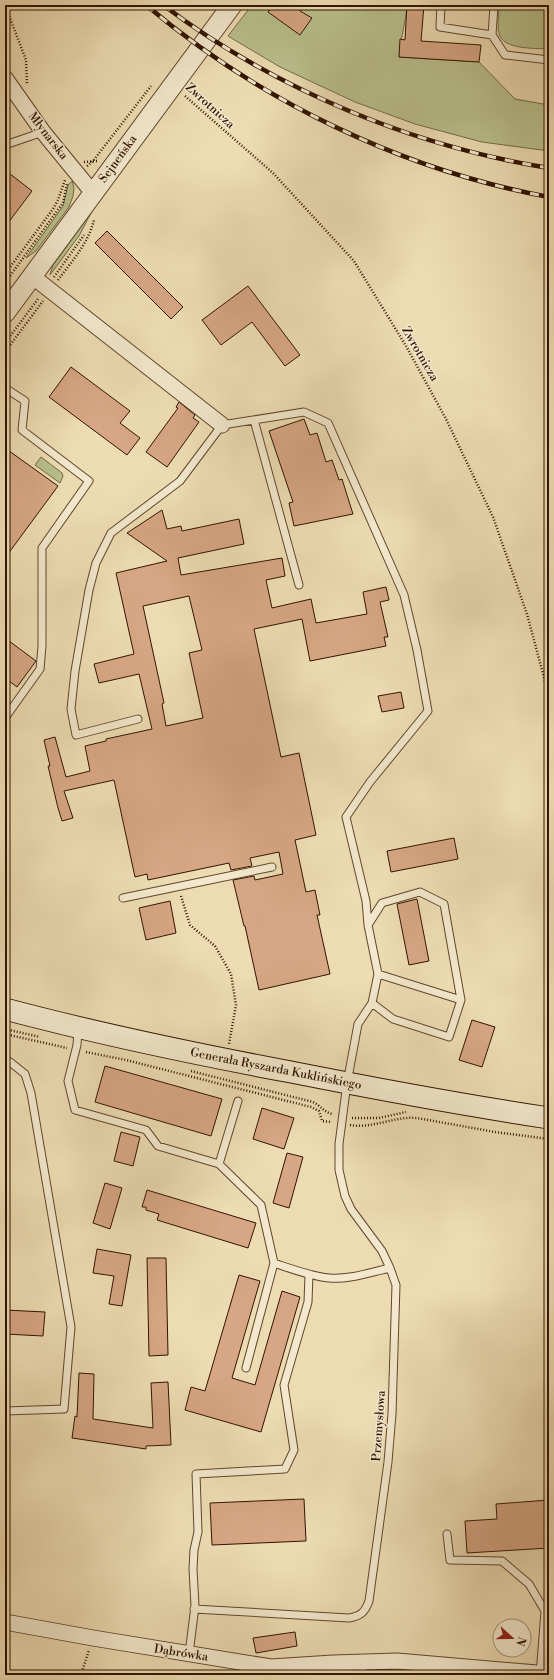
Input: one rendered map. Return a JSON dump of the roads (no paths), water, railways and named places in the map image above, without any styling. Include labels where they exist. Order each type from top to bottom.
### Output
[{"type":"main road","name":"Generała Ryszarda Kuklińskiego","points":[[5,1009],[78,1028],[226,1060],[492,1110],[549,1118]]},
{"type":"street","name":"Sejneńska","points":[[5,313],[232,5]]},
{"type":"street","name":"Młynarska","points":[[5,78],[43,132],[93,193]]},
{"type":"street","points":[[32,276],[222,425]]},
{"type":"street","name":"Dąbrówka","points":[[5,1622],[189,1654],[273,1671],[362,1668],[397,1661],[543,1674]]},
{"type":"lane","points":[[441,5],[440,27],[492,35]]},
{"type":"lane","points":[[494,5],[492,35],[505,55],[549,60]]},
{"type":"lane","points":[[5,145],[43,132]]},
{"type":"lane","points":[[5,718],[40,669],[42,646],[42,548],[89,481],[22,430],[25,401],[6,390]]},
{"type":"lane","points":[[138,719],[76,735],[71,709],[75,671],[89,590],[96,563],[111,533],[180,481],[222,425],[304,412],[328,423],[404,595],[417,650],[428,711],[370,782],[346,816],[366,901],[368,925],[378,974],[372,1002],[393,1019],[449,1037],[461,1000],[444,904],[420,892],[382,903],[368,925]]},
{"type":"lane","points":[[254,420],[299,585]]},
{"type":"lane","points":[[123,898],[272,867]]},
{"type":"lane","points":[[378,974],[461,1000]]},
{"type":"lane","name":"Przemysłowa","points":[[194,1610],[349,1618],[359,1616],[365,1611],[369,1601],[390,1446],[396,1285],[382,1251],[351,1209],[345,1196],[339,1170],[338,1153],[347,1083],[358,1024],[372,1002]]},
{"type":"lane","points":[[78,1028],[76,1050],[68,1081],[75,1110],[146,1130],[158,1146],[219,1164],[261,1205],[274,1263],[246,1368]]},
{"type":"lane","points":[[5,1061],[10,1062],[25,1074],[31,1093],[71,1327],[64,1409],[5,1411]]},
{"type":"lane","points":[[219,1164],[238,1101]]},
{"type":"lane","points":[[274,1263],[309,1274],[328,1278],[340,1278],[390,1268]]},
{"type":"lane","points":[[189,1654],[194,1610],[194,1550],[198,1532],[196,1474],[285,1469],[294,1450],[284,1385],[308,1302],[309,1274]]},
{"type":"lane","points":[[447,1534],[450,1560],[502,1561],[529,1584],[546,1611],[543,1674]]},
{"type":"railway","points":[[146,5],[190,40],[236,72],[285,101],[335,127],[387,150],[440,169],[494,185],[549,197]]},
{"type":"railway","points":[[163,5],[206,35],[251,63],[298,88],[346,110],[396,129],[446,145],[497,158],[549,168]]}]
